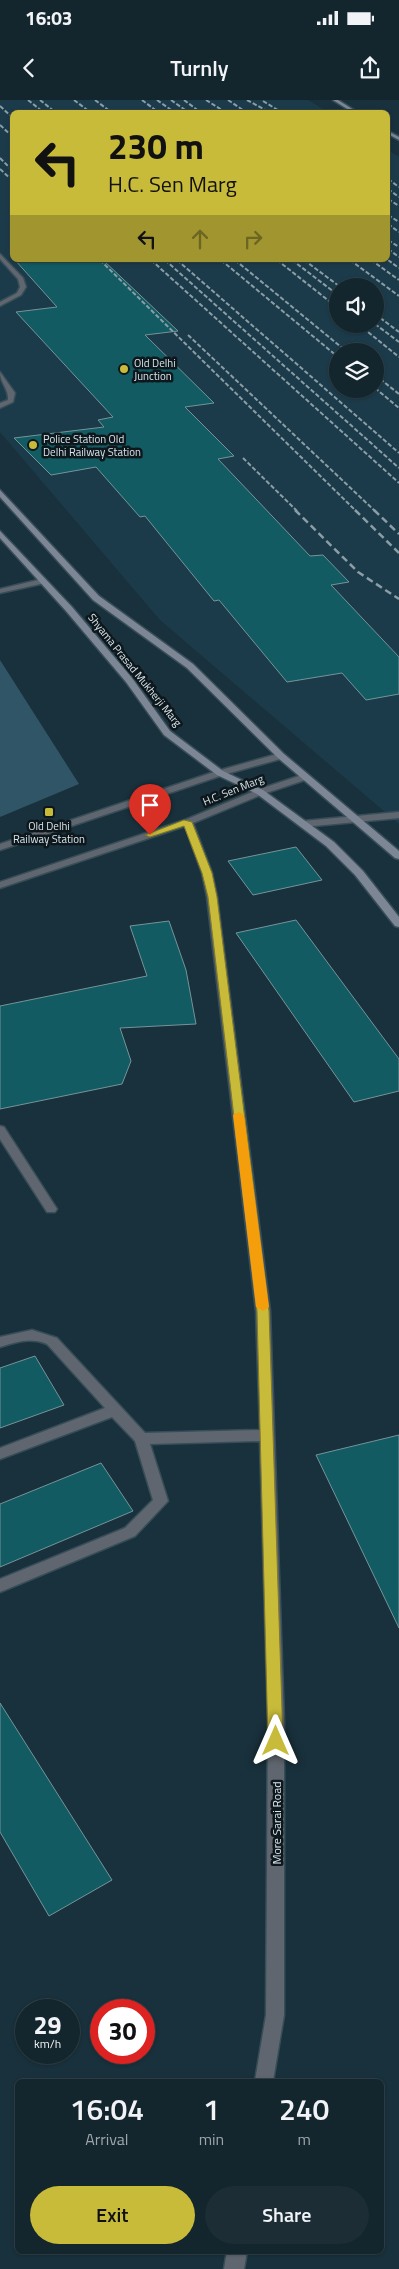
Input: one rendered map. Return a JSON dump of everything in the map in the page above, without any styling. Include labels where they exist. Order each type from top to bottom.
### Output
[{"type":"main road","points":[[334,100],[352,110]]},
{"type":"main road","name":"Shyama Prasad Mukherji Marg","points":[[0,492],[96,598],[190,666],[281,756],[399,856]]},
{"type":"main road","name":"Shyama Prasad Mukherji Marg","points":[[0,533],[69,609],[123,673],[167,733],[220,773],[260,792],[330,844],[359,873],[399,924]]},
{"type":"street","points":[[0,256],[21,279],[23,287],[19,294],[0,304]]},
{"type":"street","points":[[0,374],[12,393],[11,401],[0,406]]},
{"type":"street","points":[[0,591],[42,581]]},
{"type":"street","name":"H.C. Sen Marg","points":[[0,847],[220,773],[281,756]]},
{"type":"street","name":"H.C. Sen Marg","points":[[0,885],[188,822],[260,792],[305,777]]},
{"type":"street","points":[[303,824],[399,815]]},
{"type":"street","name":"More Sarai Road","points":[[188,822],[207,873],[212,897],[263,1311],[276,1721],[275,2015],[264,2079]]},
{"type":"street","points":[[0,1130],[51,1209]]},
{"type":"street","points":[[0,1342],[19,1336],[37,1334],[52,1341],[141,1439],[161,1501],[130,1532],[0,1586]]},
{"type":"street","points":[[0,1454],[115,1410]]},
{"type":"street","points":[[141,1439],[267,1435]]},
{"type":"street","points":[[234,2269],[236,2254]]},
{"type":"shaded area","points":[[0,100],[308,100],[325,110],[10,110],[10,262],[390,262],[390,151],[399,157],[399,824],[160,620],[0,432]]},
{"type":"shaded area","points":[[0,660],[79,784],[0,817]]},
{"type":"building","points":[[17,262],[105,262],[178,331],[145,335],[214,403],[185,407],[234,456],[218,459],[310,556],[323,555],[349,582],[331,585],[399,657],[399,694],[366,700],[342,673],[287,682],[219,600],[214,601],[145,516],[140,517],[96,467],[51,475],[14,438],[104,427],[98,420],[113,417],[16,312],[57,307]]},
{"type":"building","points":[[296,847],[322,880],[253,895],[228,861]]},
{"type":"building","points":[[296,920],[399,1059],[399,1091],[354,1102],[236,933]]},
{"type":"building","points":[[169,921],[186,970],[196,1024],[120,1028],[131,1061],[122,1084],[0,1109],[0,1006],[147,976],[130,926]]},
{"type":"building","points":[[35,1356],[64,1405],[0,1428],[0,1368]]},
{"type":"building","points":[[399,1435],[399,1628],[316,1455]]},
{"type":"building","points":[[101,1463],[133,1511],[0,1567],[0,1504]]},
{"type":"building","points":[[0,1703],[112,1880],[49,1916],[0,1832]]},
{"type":"railway","points":[[28,100],[40,110]]},
{"type":"railway","points":[[40,100],[52,110]]},
{"type":"railway","points":[[74,100],[87,110]]},
{"type":"railway","points":[[95,100],[108,110]]},
{"type":"railway","points":[[142,100],[155,110]]},
{"type":"railway","points":[[157,100],[171,110]]},
{"type":"railway","points":[[171,100],[185,110]]},
{"type":"railway","points":[[184,100],[197,110]]},
{"type":"railway","points":[[206,100],[222,110]]},
{"type":"railway","points":[[228,100],[243,110]]},
{"type":"railway","points":[[247,100],[265,110]]},
{"type":"railway","points":[[263,101],[278,110]]},
{"type":"railway","points":[[0,106],[10,115]]},
{"type":"railway","points":[[0,125],[10,134]]},
{"type":"railway","points":[[0,158],[10,168]]},
{"type":"railway","points":[[0,169],[10,178]]},
{"type":"railway","points":[[390,180],[399,187]]},
{"type":"railway","points":[[390,190],[399,197]]},
{"type":"railway","points":[[390,200],[399,206]]},
{"type":"railway","points":[[390,216],[399,222]]},
{"type":"railway","points":[[390,225],[399,232]]},
{"type":"railway","points":[[390,241],[399,247]]},
{"type":"railway","points":[[390,250],[399,257]]},
{"type":"railway","points":[[390,261],[399,268]]},
{"type":"railway","points":[[102,262],[356,511]]},
{"type":"railway","points":[[153,262],[399,483]]},
{"type":"railway","points":[[167,262],[399,468]]},
{"type":"railway","points":[[179,262],[399,453]]},
{"type":"railway","points":[[223,262],[329,350]]},
{"type":"railway","points":[[237,262],[336,343]]},
{"type":"railway","points":[[280,262],[329,301]]},
{"type":"railway","points":[[295,262],[329,288]]},
{"type":"railway","points":[[307,262],[329,279]]},
{"type":"railway","points":[[353,262],[399,296]]},
{"type":"railway","points":[[374,262],[399,280]]},
{"type":"railway","points":[[384,321],[399,332]]},
{"type":"railway","points":[[384,331],[399,342]]},
{"type":"railway","points":[[369,333],[399,357]]},
{"type":"railway","points":[[188,335],[375,511]]},
{"type":"railway","points":[[384,382],[399,394]]},
{"type":"railway","points":[[384,396],[399,408]]},
{"type":"railway","points":[[243,458],[297,511]]},
{"type":"railway","points":[[295,510],[358,572],[399,599]]},
{"type":"railway","points":[[355,510],[399,553]]},
{"type":"railway","points":[[374,510],[399,534]]},
{"type":"slow traffic","points":[[239,1115],[263,1307]]},
{"type":"place","name":"Old Delhi Junction","points":[[124,369]]},
{"type":"place","name":"Police Station Old Delhi Railway Station","points":[[33,445]]},
{"type":"place","name":"Old Delhi Railway Station","points":[[49,812]]},
{"type":"route","points":[[150,835],[188,822],[207,873],[212,897],[263,1311],[276,1741]]}]
